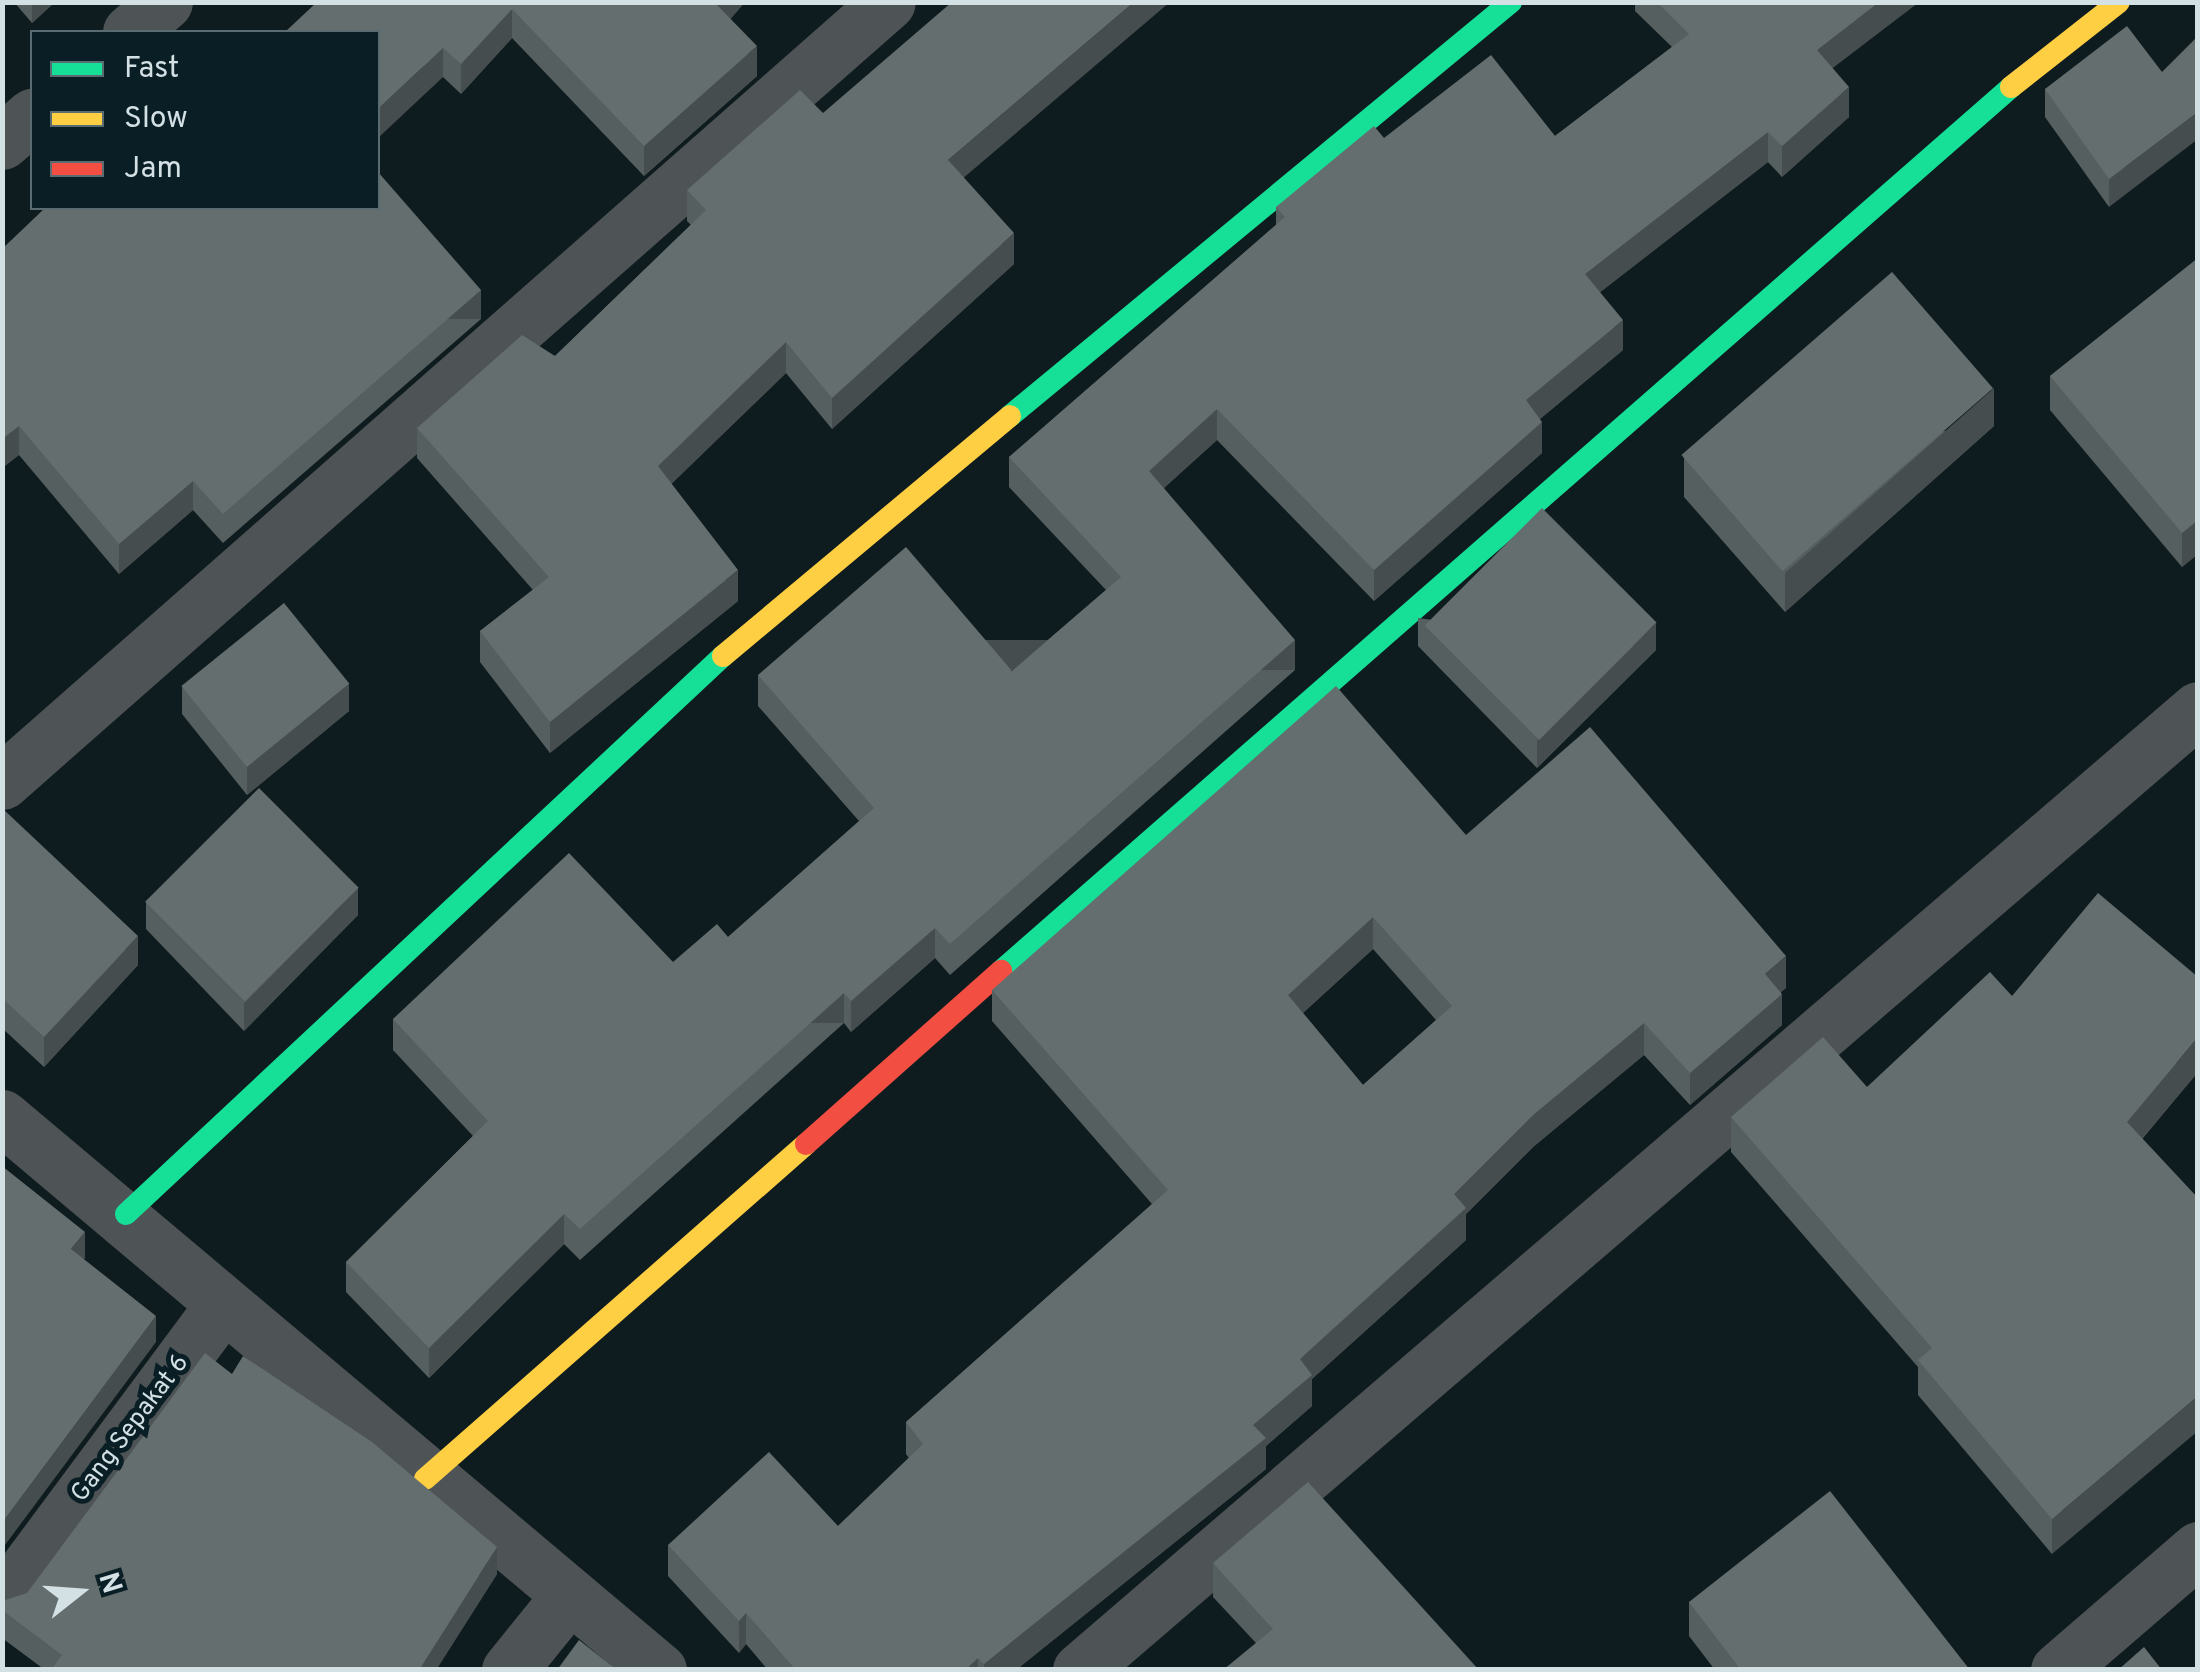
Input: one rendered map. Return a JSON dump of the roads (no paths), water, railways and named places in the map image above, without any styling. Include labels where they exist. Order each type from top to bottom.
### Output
[{"type":"street","points":[[132,30],[165,2]]},
{"type":"street","points":[[2,782],[888,2]]},
{"type":"street","points":[[126,1214],[744,636],[1511,2]]},
{"type":"street","points":[[426,1478],[1952,133],[2119,2]]},
{"type":"street","points":[[2,142],[30,118]]},
{"type":"street","points":[[1080,1670],[2198,709]]},
{"type":"street","points":[[2,1117],[126,1214],[223,1304],[567,1598],[658,1670]]},
{"type":"street","name":"Gang Sepakat 6","points":[[2,1602],[223,1304]]},
{"type":"street","points":[[2058,1670],[2198,1549]]},
{"type":"street","points":[[509,1670],[567,1598]]}]
